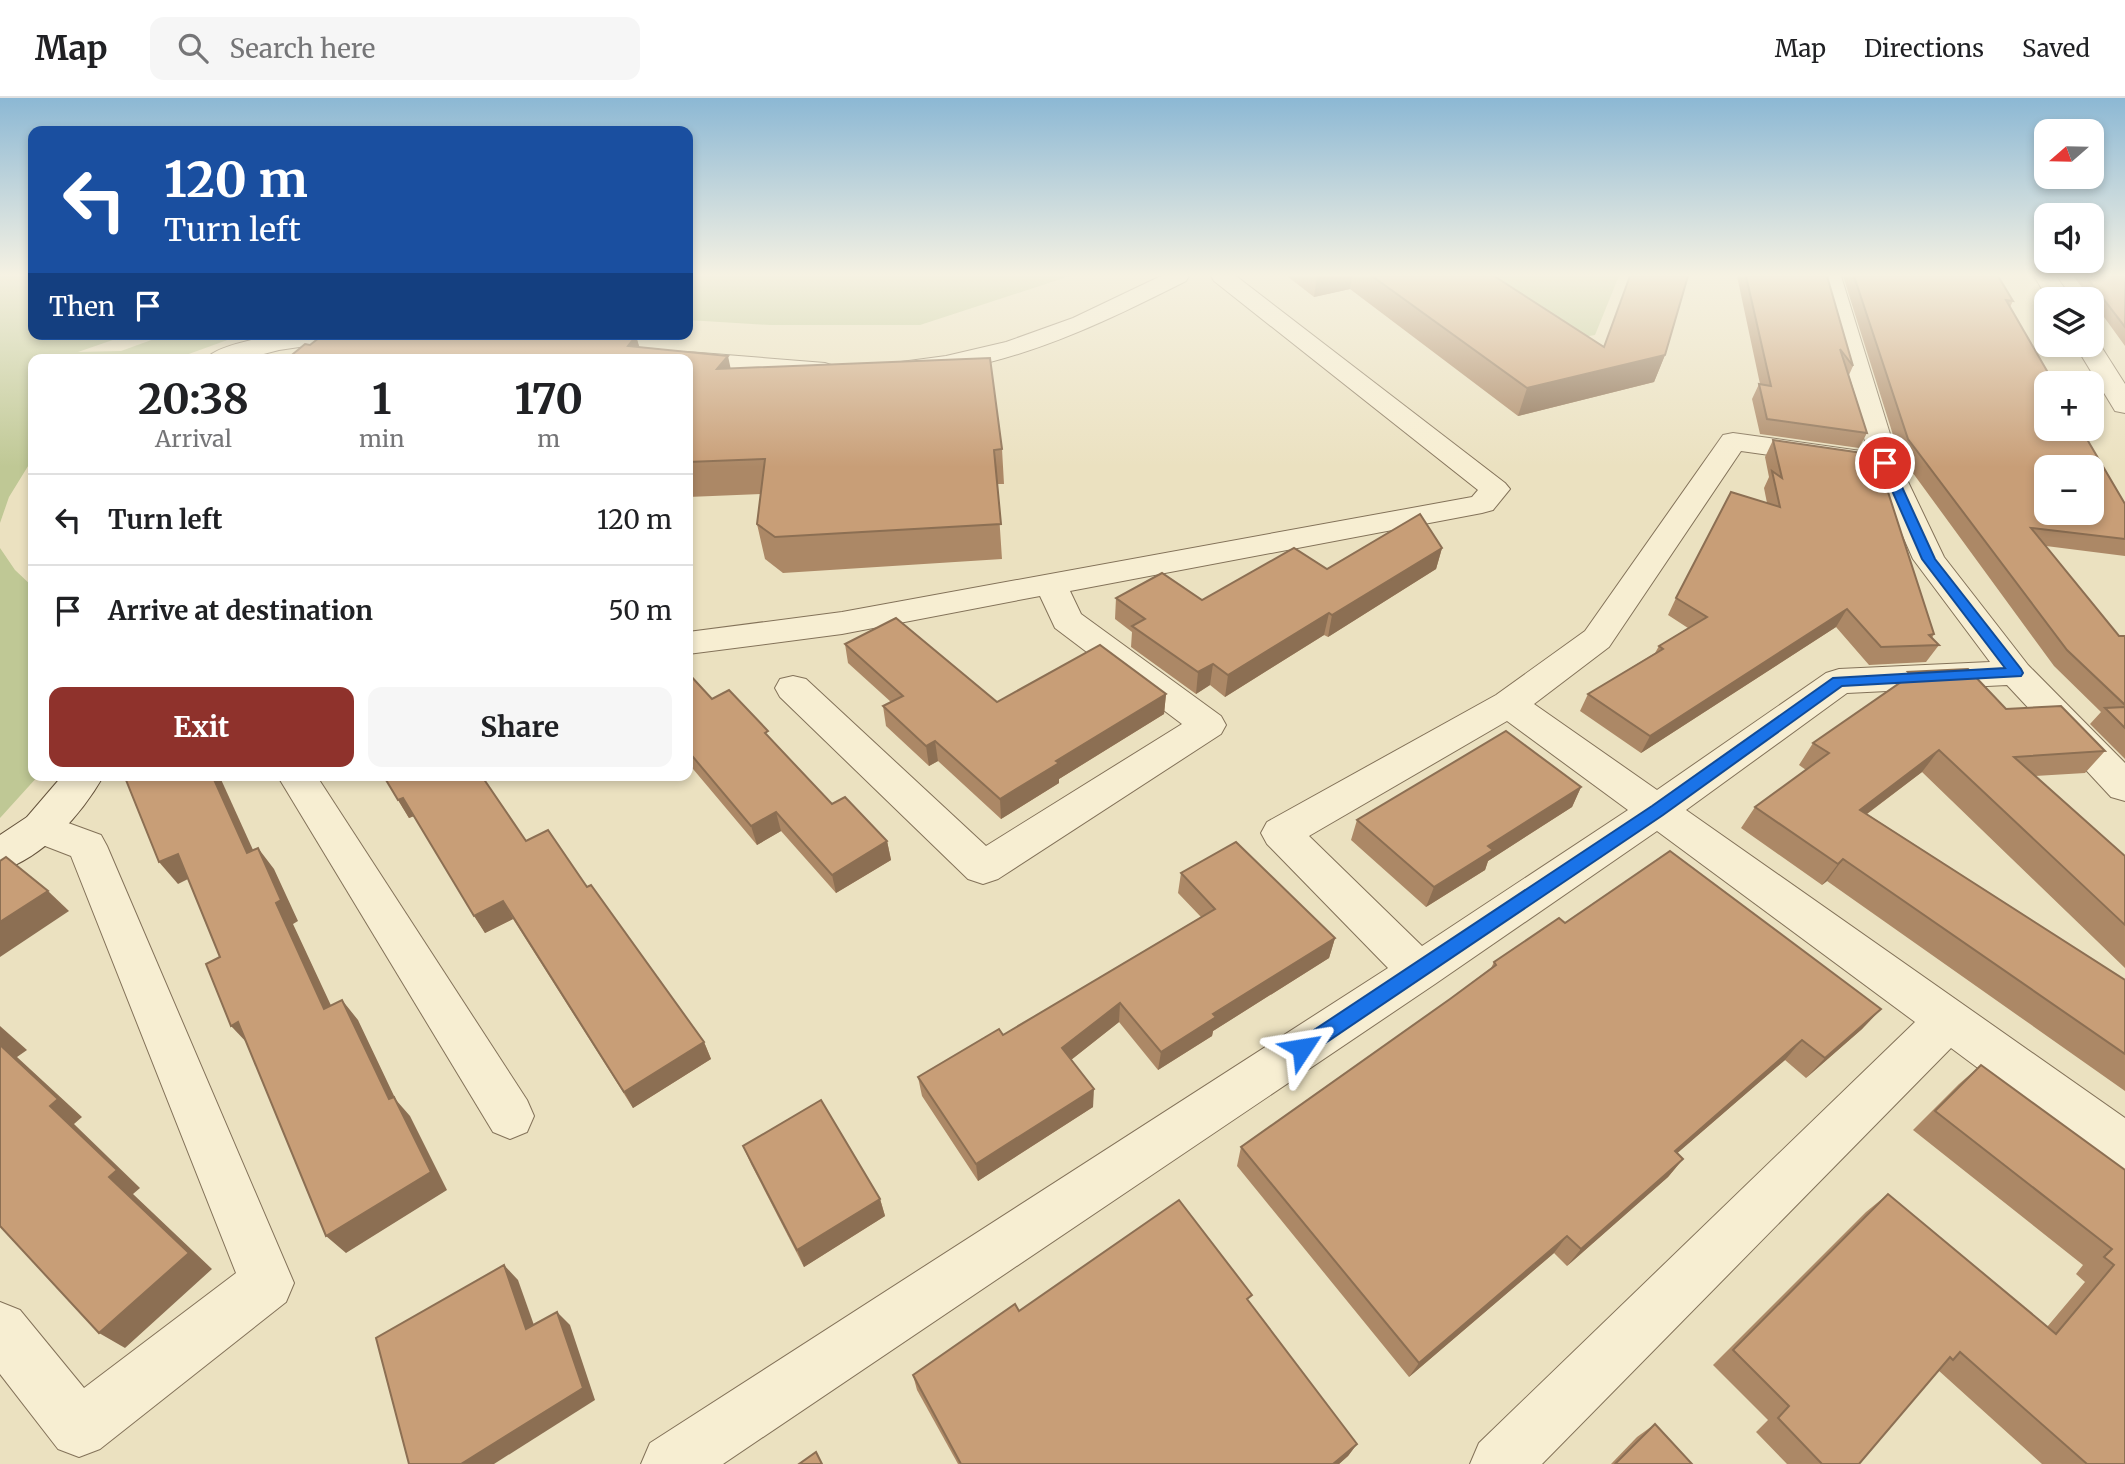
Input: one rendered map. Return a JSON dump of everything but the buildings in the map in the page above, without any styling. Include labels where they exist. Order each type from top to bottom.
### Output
[{"type":"street","points":[[232,354],[286,340]]},
{"type":"street","points":[[884,369],[922,367],[1015,349],[1039,340]]},
{"type":"street","points":[[693,642],[842,624],[1482,504],[1495,489],[1304,340]]},
{"type":"street","points":[[1849,340],[1885,463],[1929,559],[2016,673],[2125,788]]},
{"type":"street","points":[[2096,357],[2124,402]]},
{"type":"street","points":[[693,360],[846,371]]},
{"type":"street","points":[[1419,971],[1280,833],[1509,704],[1597,639],[1734,441],[1885,463]]},
{"type":"street","points":[[793,688],[983,868],[1208,725],[1067,620],[1051,585]]},
{"type":"street","points":[[671,1464],[1419,971],[1658,810],[1839,681],[2016,673]]},
{"type":"street","points":[[1509,704],[2125,1147]]},
{"type":"street","points":[[0,855],[41,828],[80,781]]},
{"type":"street","points":[[300,781],[510,1116]]},
{"type":"street","points":[[0,1330],[79,1428],[267,1283],[87,846],[41,828]]},
{"type":"street","points":[[1500,1464],[1947,1021]]},
{"type":"green space","points":[[0,340],[113,340],[78,352],[121,351],[151,340],[227,340],[189,354],[28,354],[28,466],[9,497],[0,523]]},
{"type":"green space","points":[[0,548],[15,570],[28,582],[28,781],[34,781],[0,818]]},
{"type":"route","points":[[1302,1048],[1658,810],[1839,681],[2016,673],[1929,559],[1885,463]]}]
